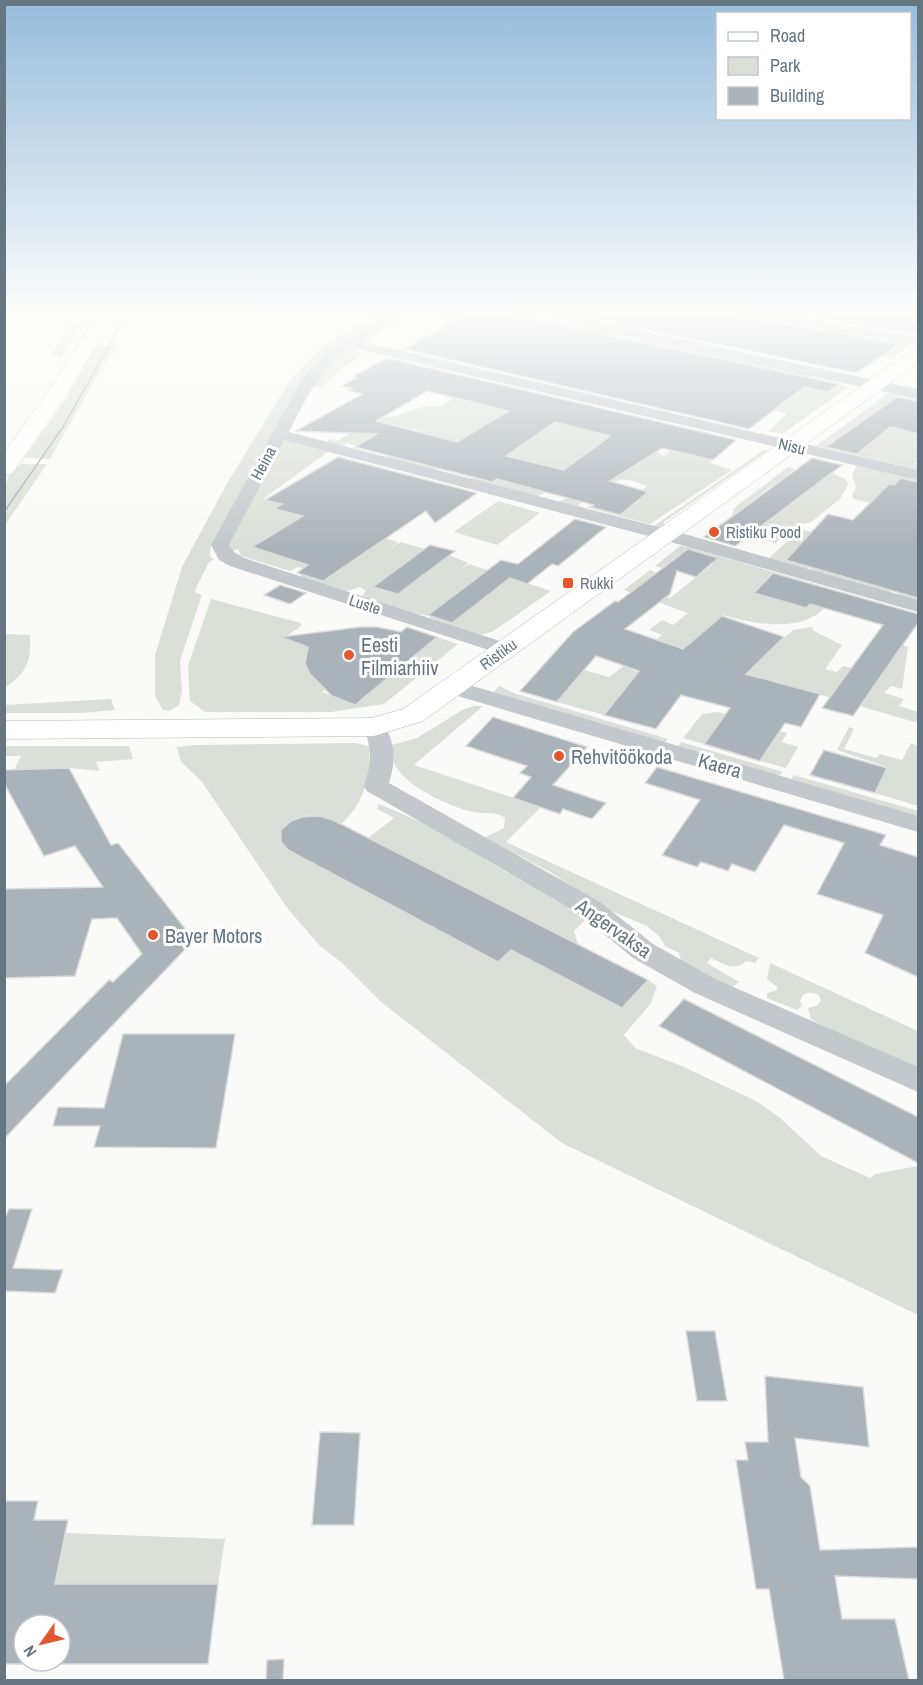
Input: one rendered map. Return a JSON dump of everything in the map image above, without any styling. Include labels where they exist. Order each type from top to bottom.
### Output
[{"type":"street","points":[[4,469],[59,391]]},
{"type":"street","name":"Heina","points":[[225,556],[219,544],[303,391]]},
{"type":"street","name":"Nisu","points":[[555,391],[918,475]]},
{"type":"street","name":"Ristiku","points":[[4,730],[374,727],[412,715],[870,391]]},
{"type":"street","points":[[903,391],[918,394]]},
{"type":"street","points":[[279,434],[667,535],[918,606]]},
{"type":"street","name":"Luste","points":[[225,556],[237,562],[505,649]]},
{"type":"street","name":"Kaera","points":[[452,687],[918,824]]},
{"type":"street","name":"Angervaksa","points":[[374,727],[381,741],[385,758],[376,786],[590,908],[643,951],[705,987],[918,1080]]},
{"type":"green space","points":[[71,391],[89,391],[50,459],[24,458]]},
{"type":"green space","points":[[284,391],[298,391],[210,549],[210,557],[214,559],[208,564],[196,588],[195,592],[202,595],[180,661],[182,691],[179,705],[169,711],[163,710],[155,696],[155,655],[182,567],[225,487]]},
{"type":"green space","points":[[466,391],[517,391],[578,405],[664,456],[693,432],[713,460],[710,463],[732,470],[650,524],[585,507],[597,505],[624,512],[648,492],[643,490],[647,486],[630,480],[620,480],[608,485],[591,495],[576,508],[556,503],[595,478],[561,469],[534,488],[546,492],[536,497],[469,479],[529,462],[507,456],[522,444],[468,445],[444,439],[416,457],[439,468],[432,470],[385,457],[422,431],[390,424],[362,442],[384,448],[378,452],[347,443],[342,446],[326,442],[331,439],[337,441],[378,416],[393,416],[422,407],[439,407]]},
{"type":"green space","points":[[699,391],[844,391],[782,434],[768,431],[787,413]]},
{"type":"green space","points":[[892,391],[918,397],[918,400],[898,396],[884,406],[907,413],[918,404],[918,418],[914,423],[918,424],[914,430],[918,431],[918,460],[915,464],[918,465],[918,470],[816,446]]},
{"type":"green space","points":[[294,439],[368,461],[328,452],[263,499],[294,506],[302,503],[300,506],[316,510],[310,515],[398,542],[390,549],[400,542],[468,563],[461,569],[469,564],[551,591],[492,632],[479,635],[430,618],[431,616],[411,613],[366,599],[362,596],[366,591],[360,587],[344,592],[302,578],[300,574],[305,569],[298,567],[290,571],[241,556],[238,549],[231,551],[230,537],[279,445],[285,440]],"holes":[[[292,522],[313,530],[274,554],[253,548]],[[350,540],[372,548],[334,574],[312,567]],[[410,559],[434,567],[398,594],[374,587]],[[475,579],[498,587],[463,615],[439,607]]]},
{"type":"green space","points":[[764,450],[767,451],[664,522],[663,528],[651,528]]},
{"type":"green space","points":[[22,464],[47,464],[5,525],[7,482],[15,468]]},
{"type":"green space","points":[[857,465],[918,479],[918,485],[899,481],[888,493],[918,500],[918,512],[904,511],[854,499],[852,495],[856,487],[852,474]]},
{"type":"green space","points":[[788,467],[795,469],[787,475],[816,484],[831,473],[846,479],[848,485],[840,499],[811,522],[794,526],[776,543],[748,536],[762,525],[732,515],[734,508]],"holes":[[[771,486],[800,495],[778,512],[749,503]]]},
{"type":"green space","points":[[498,501],[540,513],[497,545],[454,532]]},
{"type":"green space","points":[[802,530],[918,549],[918,573],[885,564],[872,580],[918,592],[918,601],[897,595],[898,593],[892,591],[768,559]],"holes":[[[802,542],[852,555],[789,557]]]},
{"type":"green space","points":[[680,546],[688,547],[838,591],[819,613],[795,623],[757,623],[723,615],[683,649],[656,640],[662,635],[649,630],[662,620],[673,625],[688,613],[624,590],[650,570],[657,573],[638,587],[670,598],[713,564],[682,554],[662,568],[655,566]],"holes":[[[821,592],[806,608],[754,593]]]},
{"type":"green space","points":[[211,599],[301,623],[301,626],[284,638],[310,648],[306,661],[309,671],[329,686],[322,692],[355,705],[437,637],[458,644],[384,704],[331,712],[205,712],[190,701],[188,666]]},
{"type":"green space","points":[[813,627],[812,630],[842,645],[825,669],[837,672],[843,666],[852,668],[847,674],[898,651],[870,643],[874,639],[890,639],[908,647],[902,689],[891,686],[884,693],[904,699],[899,706],[918,712],[918,723],[746,673],[793,630]]},
{"type":"green space","points":[[4,634],[30,635],[29,660],[19,676],[5,688]]},
{"type":"green space","points":[[624,666],[684,693],[672,707],[621,693],[604,715],[557,702],[584,670],[609,677]]},
{"type":"green space","points":[[499,686],[514,693],[668,739],[664,743],[493,693]]},
{"type":"green space","points":[[111,699],[115,710],[81,713],[5,713],[5,705]]},
{"type":"green space","points":[[483,706],[414,765],[541,807],[506,842],[759,958],[755,963],[746,961],[737,966],[711,958],[707,963],[739,982],[727,991],[681,961],[679,953],[665,946],[660,937],[647,926],[609,910],[550,872],[516,854],[488,844],[486,837],[504,828],[505,818],[494,814],[473,812],[441,800],[417,787],[399,772],[393,761],[392,745],[417,738],[464,709]]},
{"type":"green space","points":[[718,712],[787,733],[782,742],[798,747],[786,768],[760,761],[775,737],[721,721],[704,744],[683,738],[702,714]]},
{"type":"green space","points":[[849,727],[854,729],[844,749],[877,758],[880,754],[902,760],[911,743],[918,746],[918,806],[875,793],[887,767],[837,750]]},
{"type":"green space","points":[[681,742],[783,772],[779,776],[677,747]]},
{"type":"green space","points":[[355,743],[369,746],[369,768],[364,789],[355,808],[341,824],[318,816],[302,817],[287,823],[281,835],[282,842],[288,850],[498,962],[538,926],[368,838],[394,818],[377,809],[379,804],[446,833],[483,853],[486,860],[524,882],[541,884],[583,915],[585,920],[574,931],[578,945],[528,959],[622,1008],[648,980],[657,986],[651,1003],[624,1035],[635,1048],[684,1067],[756,1101],[779,1117],[821,1156],[870,1178],[875,1174],[918,1166],[918,1315],[562,1143],[380,1001],[342,963],[319,945],[288,909],[202,782],[181,762],[177,747]]},
{"type":"green space","points":[[5,746],[129,746],[133,759],[96,762],[100,771],[69,768],[14,770],[21,756],[5,756]]},
{"type":"green space","points":[[794,775],[918,811],[918,817],[791,779]]},
{"type":"green space","points":[[770,963],[918,1031],[918,1072],[846,1039],[811,1019],[808,1008],[818,1005],[821,1000],[818,994],[805,994],[800,1001],[802,1006],[797,1010],[767,998],[767,993],[777,990],[777,987],[767,979]]},
{"type":"green space","points":[[66,1533],[225,1539],[218,1584],[55,1584]]},
{"type":"building","points":[[350,391],[526,391],[736,440],[713,460],[662,448],[610,481],[648,492],[620,515],[591,507],[594,505],[497,479],[492,482],[355,447],[377,434],[296,431],[362,394]],"holes":[[[427,391],[509,411],[457,442],[376,421]],[[555,422],[610,436],[564,470],[506,456]]]},
{"type":"building","points":[[584,391],[799,391],[749,429]]},
{"type":"building","points":[[897,397],[918,401],[918,434],[890,427],[857,454],[826,447]]},
{"type":"building","points":[[338,457],[477,493],[435,523],[426,511],[323,581],[297,573],[308,565],[252,547],[303,516],[275,509],[282,504],[265,500]]},
{"type":"building","points":[[812,458],[842,465],[735,546],[704,537]]},
{"type":"building","points":[[901,478],[918,482],[918,598],[786,560],[828,514],[853,520],[889,484],[894,485]]},
{"type":"building","points":[[575,519],[606,527],[558,566],[552,564],[527,584],[510,578],[452,623],[428,615],[501,560],[518,564]]},
{"type":"building","points":[[430,545],[455,551],[398,594],[373,587]]},
{"type":"building","points":[[688,549],[718,558],[696,577],[677,571],[670,594],[625,629],[683,649],[722,616],[784,637],[746,674],[820,694],[801,727],[785,723],[760,761],[704,744],[730,708],[681,695],[656,729],[604,715],[639,671],[596,656],[557,702],[520,691],[573,632],[615,601],[618,602]]},
{"type":"building","points":[[773,573],[918,614],[918,623],[853,716],[822,708],[883,625],[810,604],[806,608],[754,593]]},
{"type":"building","points":[[280,585],[306,593],[290,604],[264,595]]},
{"type":"building","points":[[377,627],[401,632],[407,627],[437,637],[355,705],[332,696],[310,674],[305,664],[308,647],[281,637]]},
{"type":"building","points":[[493,717],[587,747],[553,785],[606,803],[592,819],[563,809],[560,814],[513,798],[531,777],[520,773],[527,766],[466,746]]},
{"type":"building","points":[[824,750],[887,768],[875,793],[810,775]]},
{"type":"building","points":[[657,767],[886,835],[880,845],[918,857],[918,977],[865,953],[883,915],[817,894],[844,843],[784,825],[755,872],[732,864],[728,871],[701,862],[697,867],[662,855],[700,800],[645,783]]},
{"type":"building","points":[[69,768],[111,845],[118,843],[194,940],[4,1139],[4,1086],[109,980],[113,982],[142,954],[117,918],[92,919],[75,976],[4,978],[4,889],[103,887],[75,846],[44,856],[4,783],[4,770]]},
{"type":"building","points":[[319,816],[333,820],[648,980],[622,1008],[511,950],[498,962],[288,850],[281,842],[281,830],[291,821],[302,817]]},
{"type":"building","points":[[684,999],[918,1117],[918,1163],[659,1026]]},
{"type":"building","points":[[123,1034],[235,1034],[216,1148],[94,1147],[100,1126],[53,1126],[58,1107],[104,1108]]},
{"type":"building","points":[[9,1209],[32,1209],[13,1268],[63,1270],[55,1293],[4,1291],[4,1220]]},
{"type":"building","points":[[686,1331],[715,1331],[727,1401],[697,1401]]},
{"type":"building","points":[[765,1376],[863,1387],[869,1447],[795,1438],[801,1477],[810,1486],[820,1550],[918,1547],[918,1579],[835,1576],[842,1619],[895,1619],[909,1680],[784,1680],[769,1589],[756,1589],[736,1460],[748,1460],[745,1442],[768,1442]]},
{"type":"building","points":[[320,1432],[360,1433],[354,1525],[312,1525]]},
{"type":"building","points":[[4,1501],[38,1501],[34,1520],[68,1520],[55,1584],[218,1584],[208,1664],[72,1664],[72,1613],[12,1613],[12,1664],[4,1664]]},
{"type":"building","points":[[284,1659],[283,1680],[266,1680],[267,1660]]},
{"type":"tram line","points":[[4,512],[63,427],[84,391]]},
{"type":"place","name":"Ristiku Pood","points":[[714,532]]},
{"type":"place","name":"Rukki","points":[[568,583]]},
{"type":"place","name":"Eesti Filmiarhiiv","points":[[349,655]]},
{"type":"place","name":"Rehvitöökoda","points":[[559,756]]},
{"type":"place","name":"Bayer Motors","points":[[153,935]]}]
